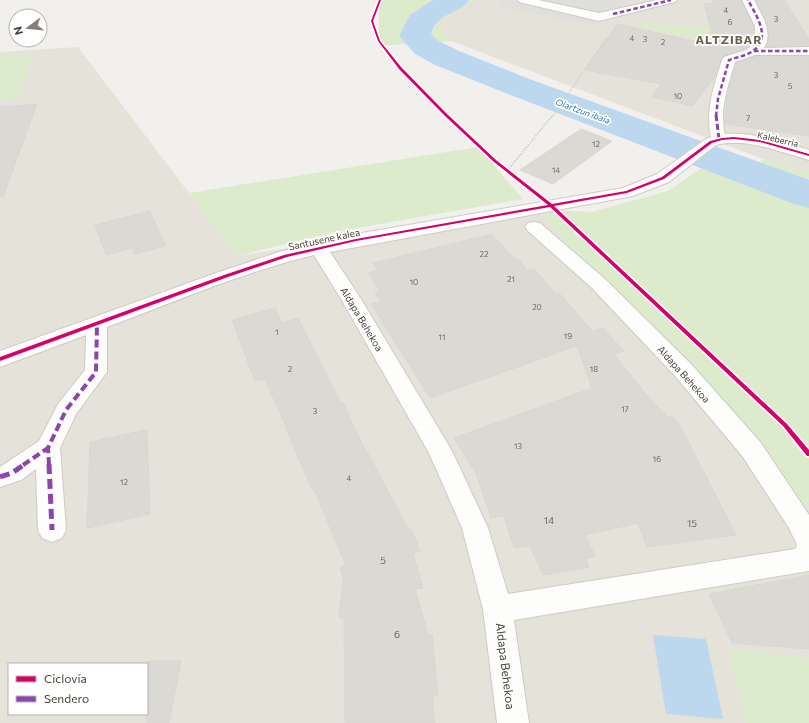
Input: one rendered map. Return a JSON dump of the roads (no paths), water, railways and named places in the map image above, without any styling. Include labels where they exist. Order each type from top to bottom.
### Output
[{"type":"street","points":[[523,0],[600,17],[671,0]]},
{"type":"street","points":[[748,0],[762,27],[762,38],[754,51]]},
{"type":"street","points":[[719,139],[715,126],[717,98],[729,60],[754,51],[809,51]]},
{"type":"street","name":"Kaleberria","points":[[719,139],[733,138],[755,141],[809,155]]},
{"type":"street","name":"Santusene kalea","points":[[0,359],[226,276],[286,256],[356,240],[627,192],[663,178],[711,142],[719,139]]},
{"type":"street","name":"Aldapa Behekoa","points":[[534,227],[599,284],[684,371],[752,450],[798,520],[809,542]]},
{"type":"street","name":"Aldapa Behekoa","points":[[319,249],[351,299],[440,451],[475,528],[498,609],[513,723]]},
{"type":"street","points":[[52,530],[48,448],[66,410],[96,372],[97,324]]},
{"type":"street","points":[[0,477],[12,473],[48,448]]},
{"type":"street","name":"Aldapa Behekoa","points":[[498,609],[805,560],[809,548]]},
{"type":"water","points":[[653,635],[706,639],[723,719],[666,714]]},
{"type":"waterway","name":"Oiartzun ibaia","points":[[455,0],[431,13],[421,21],[415,36],[426,47],[447,58],[520,87],[809,195]]},
{"type":"district","name":"ALTZIBAR","points":[[729,39]]}]
